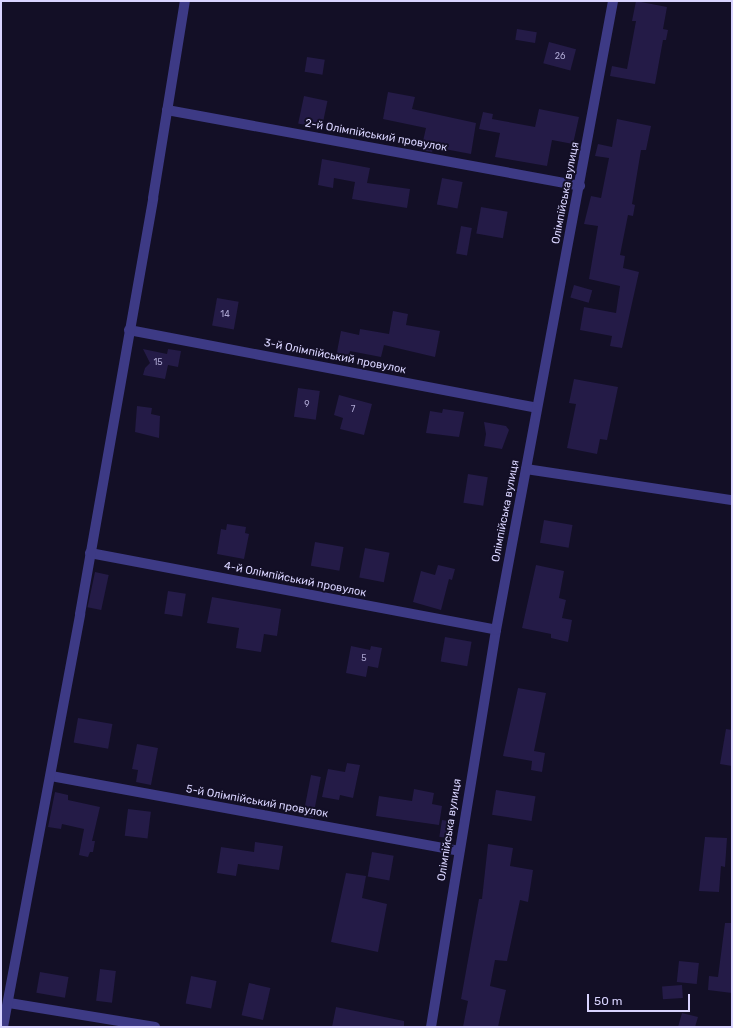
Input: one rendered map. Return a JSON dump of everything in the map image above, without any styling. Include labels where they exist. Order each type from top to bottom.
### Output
[{"type":"street","points":[[3,1027],[9,1003],[51,776],[168,110],[185,1]]},
{"type":"street","name":"Олімпійська вулиця","points":[[431,1027],[458,851],[496,630],[580,186],[613,1]]},
{"type":"street","name":"2-й Олімпійський провулок","points":[[168,110],[580,186]]},
{"type":"street","name":"3-й Олімпійський провулок","points":[[129,330],[537,408]]},
{"type":"street","points":[[526,469],[732,500]]},
{"type":"street","name":"4-й Олімпійський провулок","points":[[90,553],[496,630]]},
{"type":"street","name":"5-й Олімпійський провулок","points":[[51,776],[458,851]]},
{"type":"street","points":[[9,1003],[155,1027]]},
{"type":"building","points":[[636,1],[667,7],[663,29],[668,30],[666,40],[663,40],[655,84],[610,76],[612,66],[627,69],[636,21],[632,21]]},
{"type":"building","points":[[517,29],[537,32],[535,43],[515,40]]},
{"type":"building","points":[[549,42],[576,49],[570,70],[543,63]]},
{"type":"building","points":[[307,57],[325,60],[322,75],[305,72]]},
{"type":"building","points":[[388,92],[415,97],[412,109],[476,123],[471,154],[434,147],[432,152],[421,150],[426,128],[383,119]]},
{"type":"building","points":[[304,96],[327,101],[322,128],[298,123]]},
{"type":"building","points":[[539,109],[579,117],[573,144],[552,140],[547,166],[495,157],[500,133],[479,129],[483,112],[493,114],[492,119],[535,127]]},
{"type":"building","points":[[617,119],[651,126],[646,150],[641,150],[632,204],[635,205],[633,216],[628,215],[620,255],[625,256],[623,268],[639,272],[622,348],[610,346],[612,336],[580,330],[584,307],[616,313],[620,286],[589,279],[598,226],[584,224],[591,196],[601,198],[609,158],[595,156],[598,144],[612,147]]},
{"type":"building","points":[[322,159],[370,168],[367,183],[410,189],[407,208],[352,199],[355,182],[334,178],[333,188],[318,185]]},
{"type":"building","points":[[442,178],[463,182],[457,209],[437,205]]},
{"type":"building","points":[[481,207],[508,212],[503,238],[476,234]]},
{"type":"building","points":[[461,226],[472,228],[467,255],[456,254]]},
{"type":"building","points":[[574,285],[592,290],[589,303],[570,297]]},
{"type":"building","points":[[217,298],[239,302],[234,329],[212,326]]},
{"type":"building","points":[[393,311],[408,314],[406,325],[440,331],[435,357],[384,345],[381,357],[350,351],[349,360],[336,357],[341,331],[359,335],[360,329],[389,334]]},
{"type":"building","points":[[143,349],[167,354],[168,349],[181,351],[178,367],[168,365],[165,379],[143,375],[145,368],[150,363]]},
{"type":"building","points":[[574,379],[618,387],[607,440],[600,439],[597,454],[567,448],[576,404],[569,403]]},
{"type":"building","points":[[298,388],[320,391],[316,420],[294,417]]},
{"type":"building","points":[[339,395],[372,404],[364,435],[340,429],[343,418],[334,415]]},
{"type":"building","points":[[137,406],[152,408],[151,414],[160,416],[159,438],[135,432]]},
{"type":"building","points":[[443,409],[464,412],[459,437],[426,433],[430,411],[442,413]]},
{"type":"building","points":[[484,422],[506,426],[509,430],[502,449],[484,446],[486,434]]},
{"type":"building","points":[[468,474],[488,477],[483,506],[463,503]]},
{"type":"building","points":[[544,520],[573,525],[569,548],[540,543]]},
{"type":"building","points":[[227,524],[246,527],[245,533],[249,534],[244,559],[217,554],[221,529],[226,530]]},
{"type":"building","points":[[315,542],[344,547],[339,571],[311,566]]},
{"type":"building","points":[[365,548],[390,553],[384,582],[359,577]]},
{"type":"building","points":[[438,565],[455,569],[452,580],[449,579],[441,610],[413,602],[421,571],[435,575]]},
{"type":"building","points":[[536,565],[564,571],[559,598],[566,600],[562,618],[572,620],[568,642],[551,638],[551,634],[522,628]]},
{"type":"building","points":[[95,572],[109,575],[101,610],[88,607]]},
{"type":"building","points":[[168,591],[186,594],[182,617],[164,614]]},
{"type":"building","points":[[212,597],[281,609],[277,636],[264,634],[261,652],[236,648],[239,628],[207,623]]},
{"type":"building","points":[[445,637],[472,642],[467,666],[441,662]]},
{"type":"building","points":[[351,646],[370,650],[371,646],[382,648],[378,668],[368,666],[366,677],[346,673]]},
{"type":"building","points":[[518,688],[546,693],[534,751],[545,753],[542,772],[531,770],[532,761],[503,756]]},
{"type":"building","points":[[78,718],[112,724],[108,749],[74,743]]},
{"type":"building","points":[[726,729],[732,730],[732,766],[720,764]]},
{"type":"building","points":[[137,744],[158,748],[151,785],[136,782],[138,770],[132,769]]},
{"type":"building","points":[[347,763],[360,765],[353,798],[340,795],[339,800],[322,797],[328,769],[345,772]]},
{"type":"building","points":[[311,775],[321,777],[313,817],[303,815]]},
{"type":"building","points":[[414,789],[434,793],[432,804],[442,806],[439,825],[376,816],[379,796],[412,801]]},
{"type":"building","points":[[496,790],[536,796],[532,821],[492,815]]},
{"type":"building","points":[[55,792],[68,795],[68,800],[100,807],[92,841],[95,841],[93,852],[90,852],[88,857],[79,855],[84,829],[62,824],[61,829],[48,827]]},
{"type":"building","points":[[128,809],[151,812],[148,839],[125,836]]},
{"type":"building","points":[[442,820],[455,822],[452,839],[439,837]]},
{"type":"building","points":[[705,837],[727,838],[725,867],[721,866],[719,892],[699,891]]},
{"type":"building","points":[[255,842],[283,846],[279,870],[238,864],[236,876],[217,873],[221,847],[254,852]]},
{"type":"building","points":[[488,844],[513,848],[510,866],[533,870],[528,902],[520,900],[507,961],[495,960],[490,986],[506,990],[498,1027],[463,1027],[468,1001],[461,999],[479,899],[482,899]]},
{"type":"building","points":[[372,852],[394,856],[389,880],[368,877]]},
{"type":"building","points":[[346,873],[366,876],[362,898],[387,904],[378,952],[331,942]]},
{"type":"building","points":[[725,923],[732,923],[732,993],[708,990],[709,976],[718,977]]},
{"type":"building","points":[[679,961],[699,963],[697,984],[677,982]]},
{"type":"building","points":[[100,969],[116,971],[112,1003],[96,1001]]},
{"type":"building","points":[[40,972],[69,977],[65,998],[36,993]]},
{"type":"building","points":[[191,976],[217,981],[211,1008],[186,1003]]},
{"type":"building","points":[[249,983],[270,988],[263,1020],[242,1015]]},
{"type":"building","points":[[682,985],[683,998],[663,999],[662,986]]},
{"type":"building","points":[[336,1007],[404,1021],[404,1027],[332,1027]]},
{"type":"building","points":[[682,1013],[698,1017],[695,1027],[678,1027]]}]
